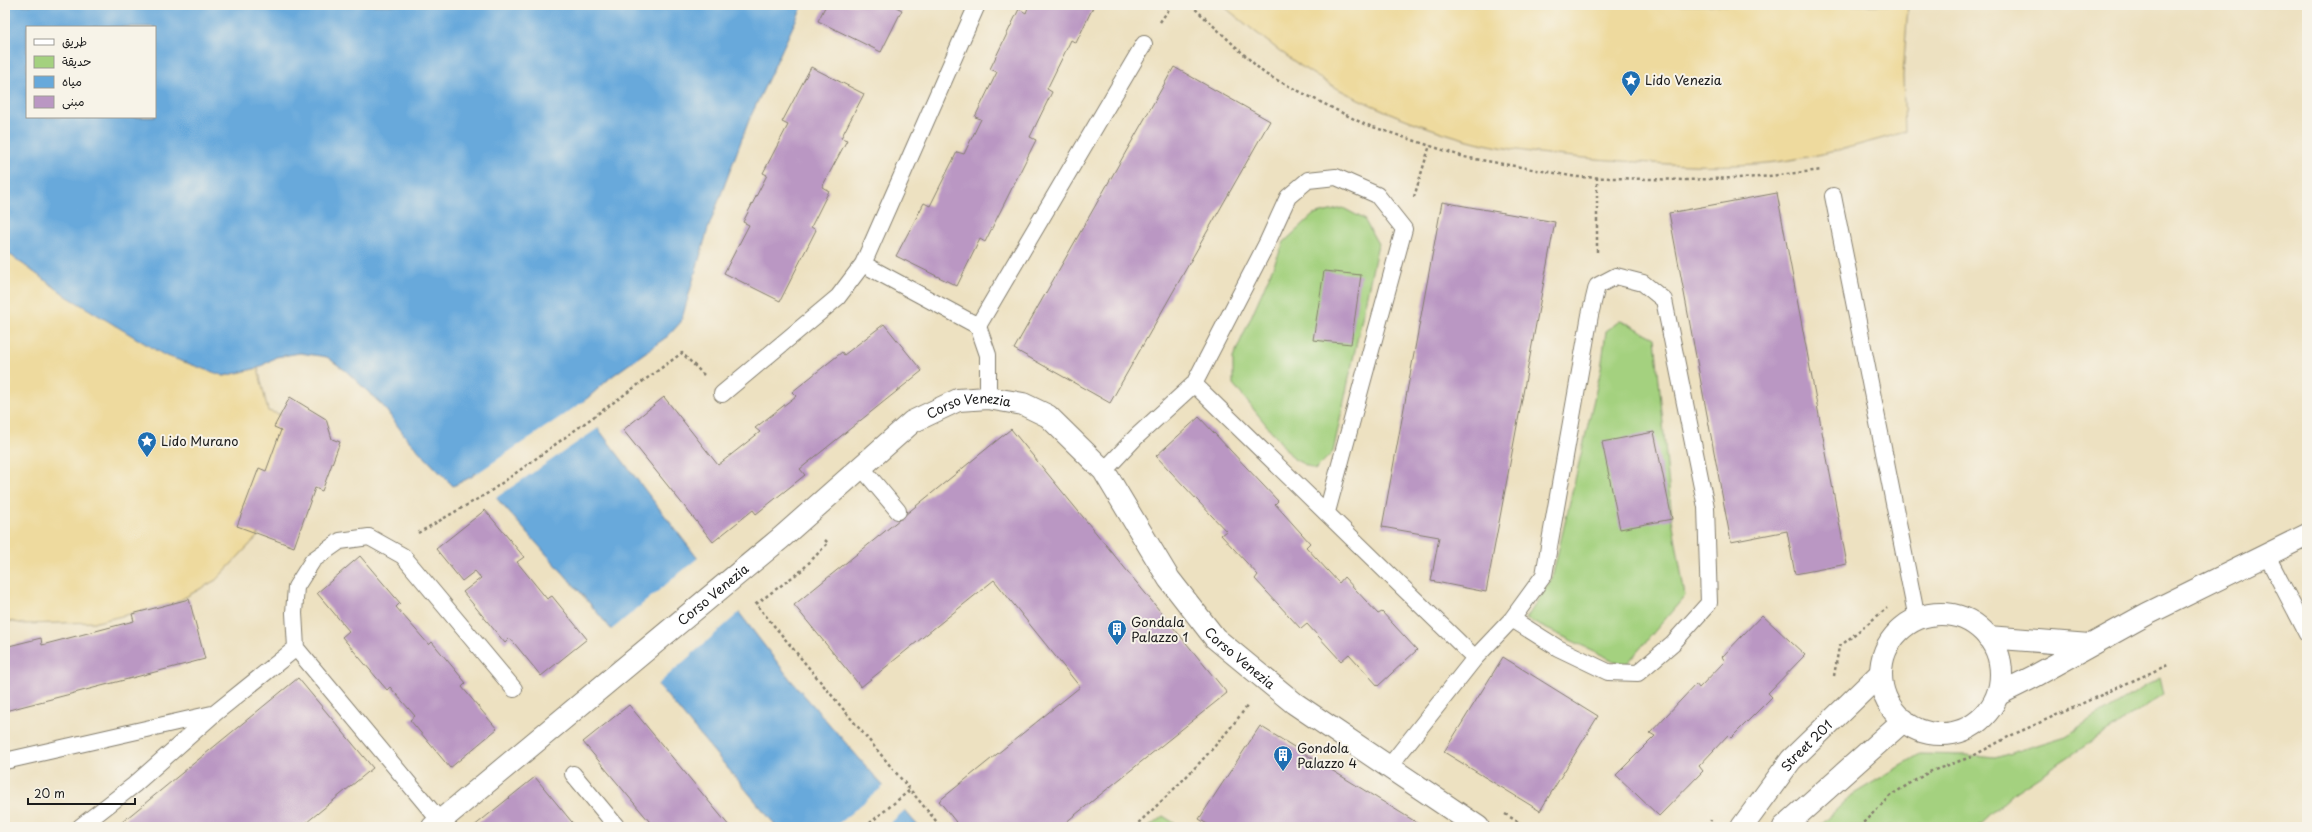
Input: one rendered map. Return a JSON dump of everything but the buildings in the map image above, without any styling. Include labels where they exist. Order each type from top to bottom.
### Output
[{"type":"street","name":"Corso Venezia","points":[[436,824],[603,687],[780,538],[862,468],[912,422],[958,400],[988,398],[1023,404],[1048,416],[1104,470],[1169,579],[1215,638],[1294,703],[1388,768],[1478,827]]},
{"type":"street","points":[[1999,694],[2035,676],[2147,614],[2307,535]]},
{"type":"street","points":[[1934,614],[1951,615],[1969,620],[1988,637],[2000,661],[2001,676],[1999,694],[1985,715],[1971,726],[1954,732],[1936,734],[1919,729],[1904,720],[1891,707],[1884,691],[1881,673],[1884,657],[1891,641],[1902,628],[1916,619],[1934,614]]},
{"type":"street","points":[[1988,637],[2089,645]]},
{"type":"street","name":"Street 201","points":[[1742,827],[1791,760],[1881,673]]},
{"type":"street","points":[[1784,827],[1904,720]]},
{"type":"lane","points":[[722,394],[838,297],[863,264],[977,5]]},
{"type":"lane","points":[[978,326],[1144,44]]},
{"type":"lane","points":[[1104,470],[1136,437],[1194,384],[1268,243],[1288,198],[1308,180],[1336,177],[1377,195],[1404,229],[1326,512]]},
{"type":"lane","points":[[1833,196],[1916,619]]},
{"type":"lane","points":[[863,264],[978,326],[988,355],[988,398]]},
{"type":"lane","points":[[1388,768],[1475,658],[1512,619],[1544,575],[1590,315],[1597,286],[1616,276],[1643,283],[1664,300],[1706,507],[1709,604],[1673,643],[1638,673],[1608,672],[1558,648],[1512,619]]},
{"type":"lane","points":[[1194,384],[1475,658]]},
{"type":"lane","points":[[862,468],[898,511]]},
{"type":"lane","points":[[436,824],[296,648],[294,613],[296,587],[314,560],[340,541],[369,537],[403,556],[514,689]]},
{"type":"lane","points":[[2267,556],[2307,633]]},
{"type":"lane","points":[[80,827],[134,785],[214,714],[296,648]]},
{"type":"lane","points":[[5,761],[214,714]]},
{"type":"lane","points":[[573,774],[616,827]]},
{"type":"path","points":[[1191,5],[1265,74],[1364,124],[1464,157],[1577,177],[1685,180],[1761,177],[1826,170],[1833,196]]},
{"type":"path","points":[[1404,229],[1430,146]]},
{"type":"path","points":[[1597,177],[1597,286]]},
{"type":"path","points":[[390,548],[488,493],[682,353],[722,394]]},
{"type":"path","points":[[821,550],[802,570],[756,604],[941,827]]},
{"type":"path","points":[[1859,827],[1891,795],[1929,772],[1971,757],[2010,736],[2170,664]]},
{"type":"path","points":[[1134,827],[1169,795],[1228,733],[1249,703],[1255,708]]},
{"type":"path","points":[[865,827],[910,790]]},
{"type":"path","points":[[1500,811],[1527,827]]},
{"type":"green space","points":[[1343,208],[1364,219],[1378,244],[1333,452],[1315,470],[1294,459],[1233,384],[1233,358],[1284,242],[1313,215]]},
{"type":"green space","points":[[1621,320],[1655,338],[1672,519],[1685,596],[1625,666],[1526,619],[1552,578],[1601,369],[1606,331]]},
{"type":"green space","points":[[2160,677],[2164,694],[2015,792],[1977,827],[1818,827],[1852,795],[1920,754],[1966,755],[1995,758],[2066,736]]},
{"type":"green space","points":[[1163,816],[1181,827],[1149,827]]},
{"type":"sand","name":"Lido Venezia","points":[[1222,5],[1908,5],[1903,76],[1905,132],[1810,157],[1776,162],[1737,165],[1678,164],[1603,160],[1494,146],[1475,142],[1433,129],[1348,94],[1331,85],[1289,57]]},
{"type":"sand","name":"Lido Murano","points":[[5,251],[68,297],[224,376],[258,368],[268,411],[300,420],[277,496],[257,537],[216,580],[175,603],[97,622],[24,624],[5,620]]},
{"type":"water","points":[[5,5],[803,5],[749,120],[708,229],[681,322],[668,336],[611,377],[580,405],[790,679],[919,827],[777,827],[580,592],[474,473],[473,476],[453,486],[408,440],[383,406],[346,371],[327,357],[300,353],[276,357],[258,368],[224,376],[164,355],[68,297],[5,251]]},
{"type":"pier","points":[[596,393],[582,405],[600,427],[494,499],[473,476]]},
{"type":"pier","points":[[699,557],[741,611],[656,686],[610,631]]},
{"type":"pier","points":[[885,785],[906,809],[886,827],[834,827]]},
{"type":"place","name":"Lido Venezia","points":[[1631,97]]},
{"type":"place","name":"Lido Murano","points":[[147,458]]},
{"type":"place","name":"Gondala Palazzo 1","points":[[1117,646]]},
{"type":"place","name":"Gondola Palazzo 4","points":[[1283,772]]}]
